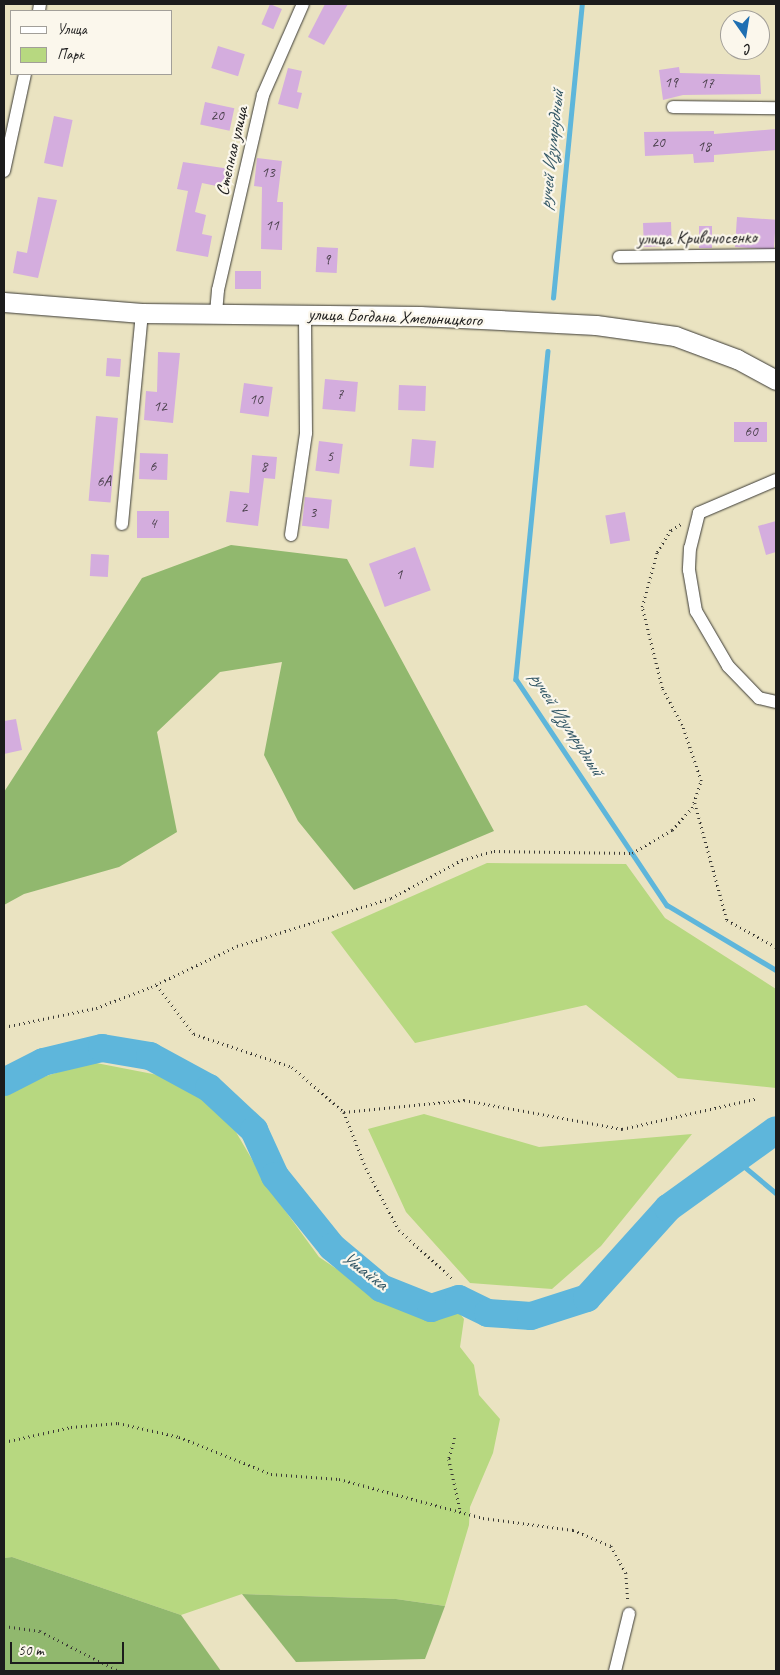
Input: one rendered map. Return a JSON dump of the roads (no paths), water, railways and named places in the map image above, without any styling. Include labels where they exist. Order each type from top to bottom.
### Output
[{"type":"street","name":"Степная улица","points":[[216,313],[218,290],[263,95],[303,4]]},
{"type":"street","points":[[4,171],[25,75]]},
{"type":"street","points":[[673,107],[776,108]]},
{"type":"street","name":"улица Кривоносенко","points":[[619,257],[776,255]]},
{"type":"street","name":"улица Богдана Хмельницкого","points":[[4,302],[142,313],[420,316],[596,326],[667,335],[703,345],[776,380]]},
{"type":"street","points":[[122,524],[142,313]]},
{"type":"street","points":[[291,535],[306,433],[305,315]]},
{"type":"street","points":[[776,480],[699,514],[690,548],[689,570],[696,611],[728,666],[759,698],[776,702]]},
{"type":"street","points":[[615,1671],[629,1614]]},
{"type":"waterway","name":"ручей Изумрудный","points":[[553,298],[582,4]]},
{"type":"waterway","name":"ручей Изумрудный","points":[[548,351],[516,679],[667,905],[776,970]]},
{"type":"waterway","name":"Ушайка","points":[[4,1082],[43,1062],[102,1048],[150,1056],[209,1088],[254,1130],[275,1176],[332,1247],[381,1288],[431,1308],[459,1299],[488,1313],[531,1316],[587,1298],[668,1208],[776,1130]]},
{"type":"waterway","points":[[734,1158],[776,1193]]}]
